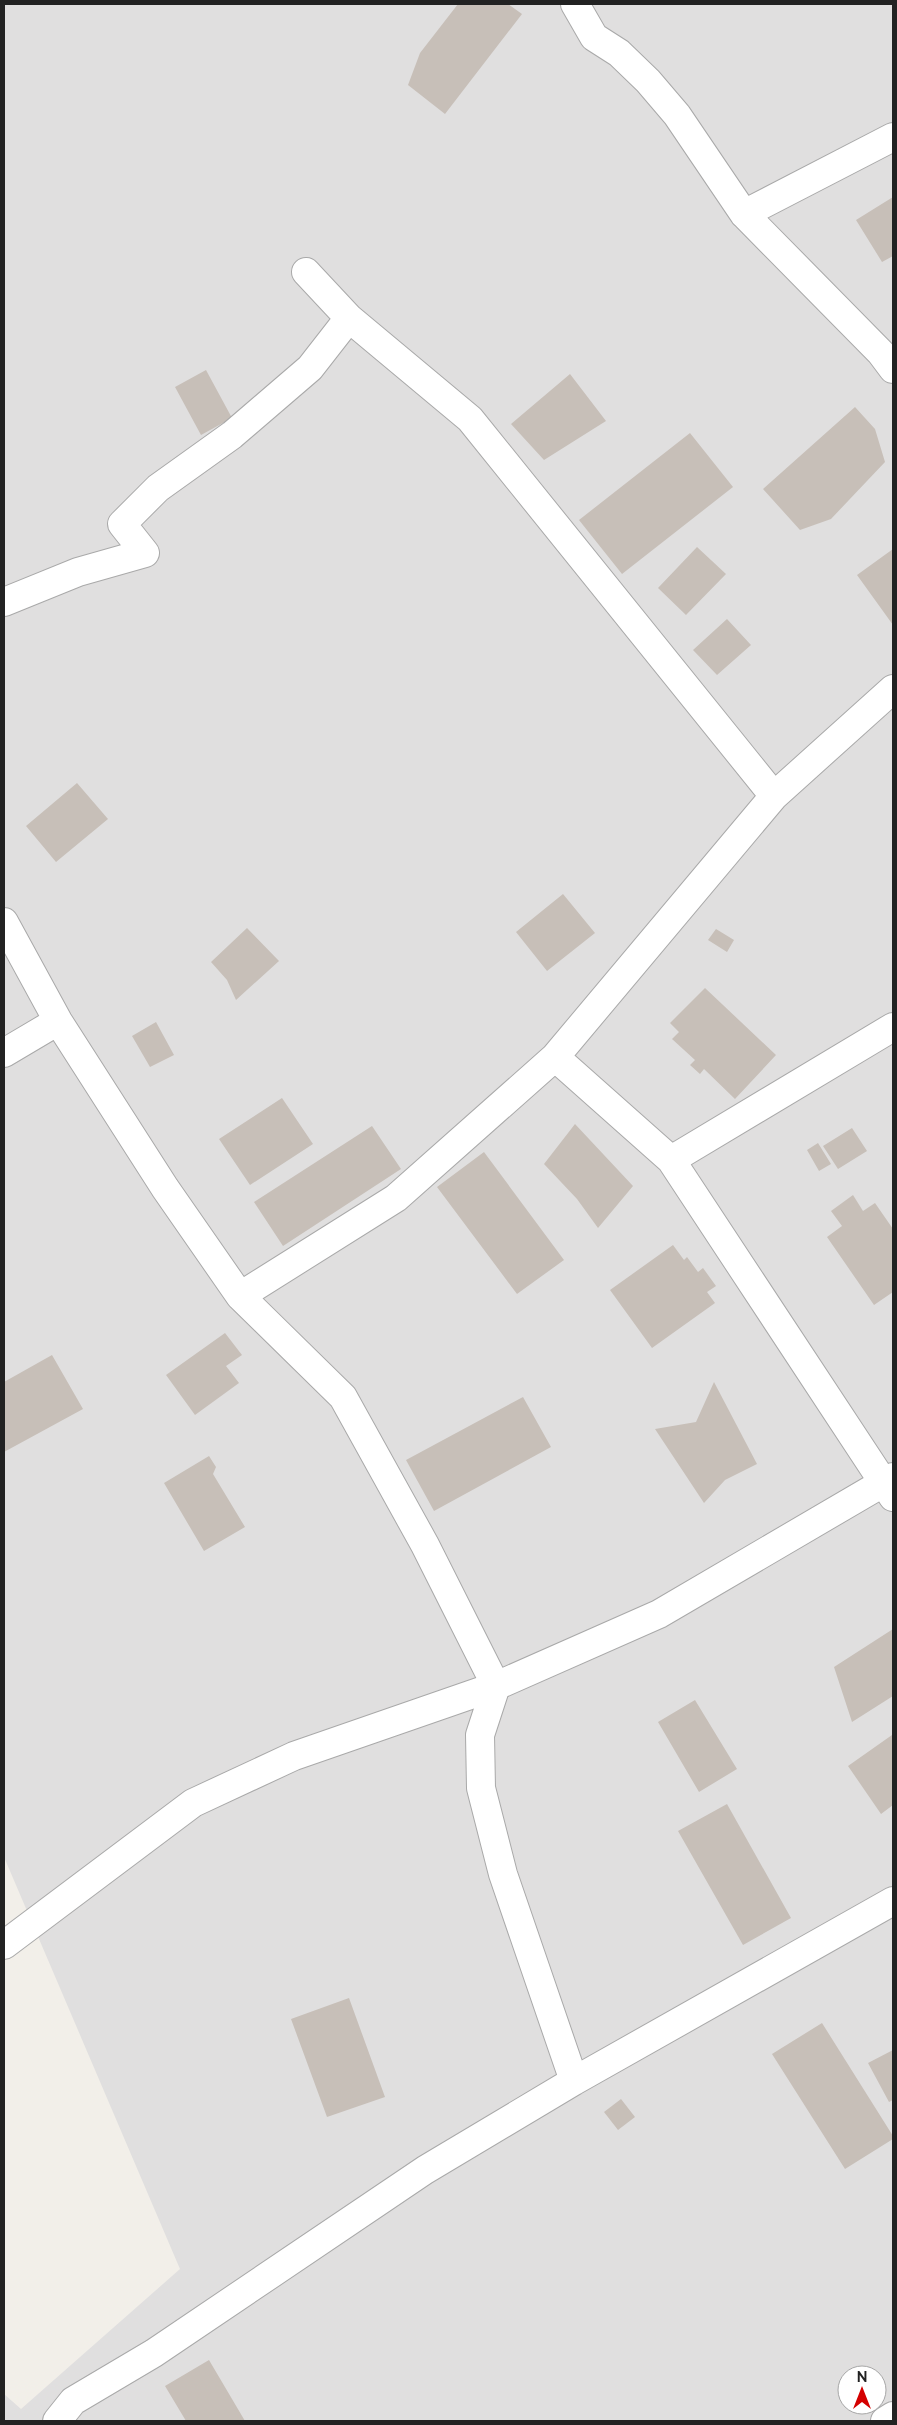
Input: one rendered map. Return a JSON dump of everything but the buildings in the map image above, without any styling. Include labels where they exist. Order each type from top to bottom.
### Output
[{"type":"street","points":[[575,4],[594,36],[619,53],[648,80],[677,115],[744,214],[881,353],[893,369]]},
{"type":"street","points":[[744,214],[893,137]]},
{"type":"street","points":[[306,272],[349,318],[470,420],[774,796]]},
{"type":"street","points":[[4,602],[78,572],[145,553],[122,524],[158,488],[232,435],[310,368],[349,318]]},
{"type":"street","points":[[240,1296],[396,1198],[555,1057],[774,796],[893,690]]},
{"type":"street","points":[[4,922],[58,1020],[165,1188],[240,1296],[343,1397],[425,1545],[496,1686],[480,1735],[481,1788],[503,1874],[574,2081]]},
{"type":"street","points":[[4,1053],[58,1020]]},
{"type":"street","points":[[671,1160],[893,1027]]},
{"type":"street","points":[[4,1945],[193,1803],[294,1756],[496,1686],[659,1614],[890,1486],[671,1160],[555,1057]]},
{"type":"street","points":[[57,2421],[73,2401],[154,2353],[425,2170],[574,2081],[893,1901]]},
{"type":"street","points":[[885,2421],[893,2416]]},
{"type":"shaded area","points":[[4,4],[893,4],[893,2421],[4,2421],[4,2394],[21,2409],[180,2269],[4,1857]]}]
